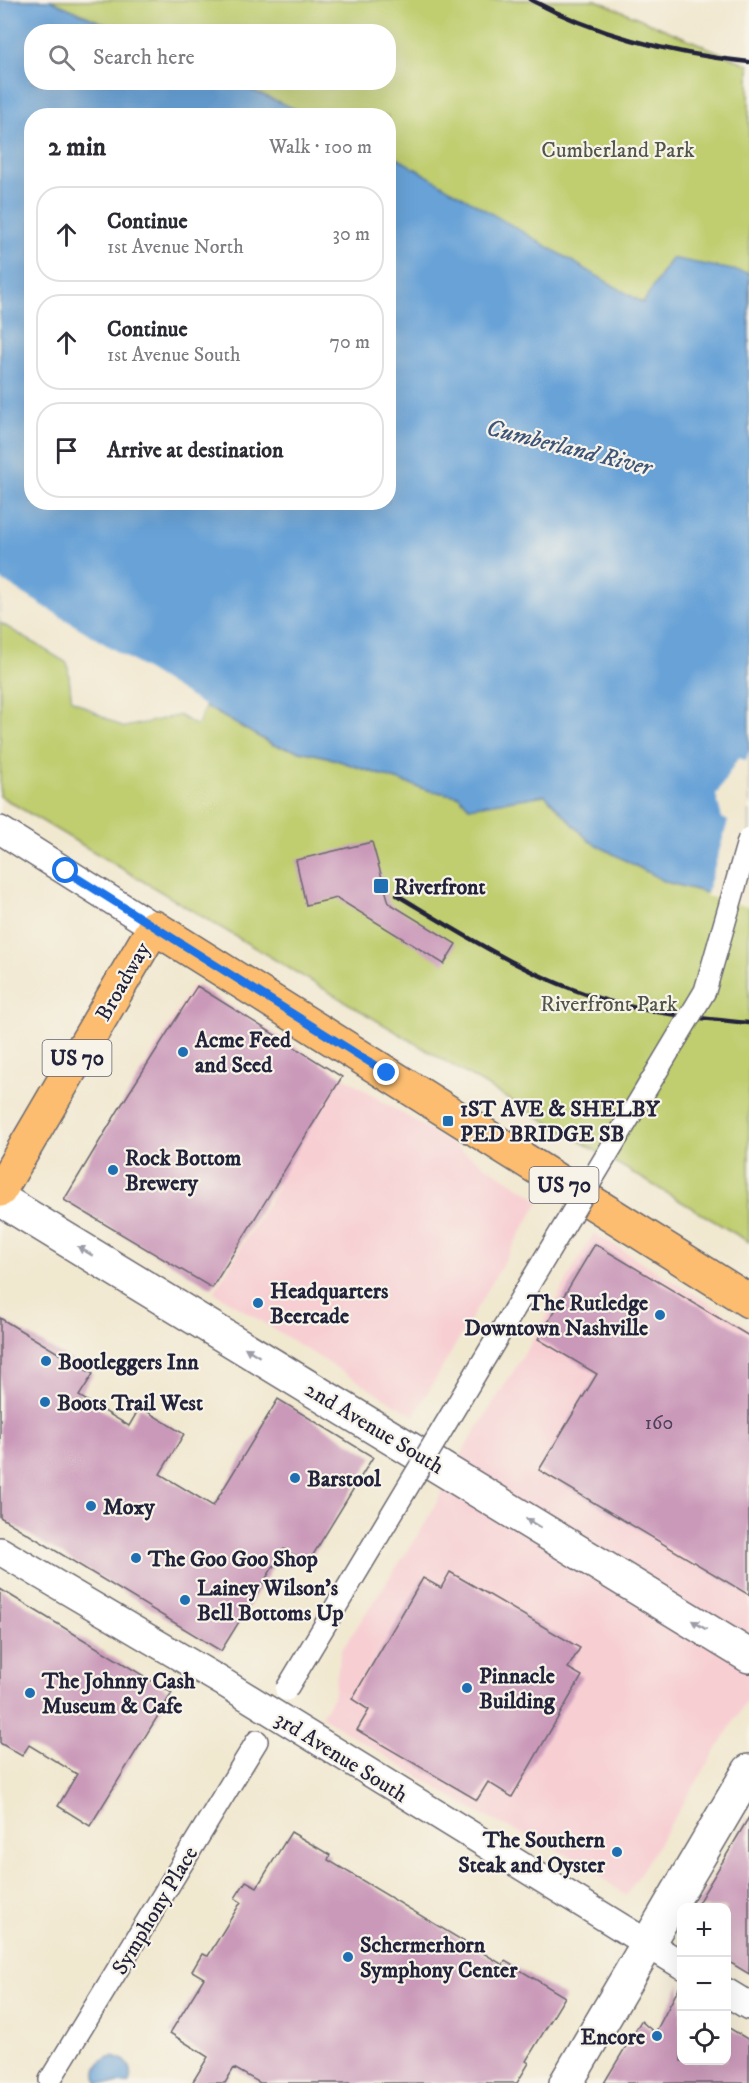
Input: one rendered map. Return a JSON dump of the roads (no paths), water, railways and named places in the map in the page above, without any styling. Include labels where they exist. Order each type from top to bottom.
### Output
[{"type":"main road","name":"Broadway","points":[[0,1190],[154,927]]},
{"type":"main road","name":"US 70","points":[[154,927],[749,1301]]},
{"type":"street","points":[[0,830],[154,927]]},
{"type":"street","points":[[286,1690],[705,991],[749,838]]},
{"type":"street","name":"2nd Avenue South","points":[[0,1199],[749,1656]]},
{"type":"street","name":"3rd Avenue South","points":[[0,1551],[226,1684],[677,1962]]},
{"type":"street","name":"Symphony Place","points":[[50,2080],[257,1741]]},
{"type":"street","points":[[566,2083],[749,1771]]},
{"type":"street","points":[[731,1995],[749,2006]]},
{"type":"water","name":"Cumberland River","points":[[0,0],[50,0],[105,24],[24,24],[24,90],[251,90],[293,108],[24,108],[24,510],[396,510],[396,157],[643,303],[671,258],[749,273],[749,904],[666,882],[589,841],[545,795],[469,807],[459,796],[427,790],[327,757],[273,745],[205,706],[197,725],[179,715],[123,727],[72,699],[68,663],[0,622]]},
{"type":"water","points":[[113,2056],[129,2065],[130,2083],[98,2083],[96,2069],[104,2060]]},
{"type":"railway","points":[[531,0],[583,24],[637,42],[692,54],[749,62]]},
{"type":"railway","points":[[397,895],[508,960],[565,986],[627,1006],[749,1023]]},
{"type":"place","name":"Riverfront","points":[[381,886]]},
{"type":"place","name":"Acme Feed and Seed","points":[[183,1052]]},
{"type":"place","name":"1ST AVE & SHELBY PED BRIDGE SB","points":[[448,1121]]},
{"type":"place","name":"Rock Bottom Brewery","points":[[113,1170]]},
{"type":"place","name":"Headquarters Beercade","points":[[258,1303]]},
{"type":"place","name":"The Rutledge Downtown Nashville","points":[[660,1315]]},
{"type":"place","name":"Bootleggers Inn","points":[[46,1361]]},
{"type":"place","name":"Boots Trail West","points":[[45,1402]]},
{"type":"place","name":"Barstool","points":[[295,1478]]},
{"type":"place","name":"Moxy","points":[[91,1506]]},
{"type":"place","name":"The Goo Goo Shop","points":[[136,1558]]},
{"type":"place","name":"Lainey Wilson's Bell Bottoms Up","points":[[185,1600]]},
{"type":"place","name":"Pinnacle Building","points":[[467,1688]]},
{"type":"place","name":"The Johnny Cash Museum & Cafe","points":[[30,1693]]},
{"type":"place","name":"The Southern Steak and Oyster","points":[[617,1852]]},
{"type":"place","name":"Schermerhorn Symphony Center","points":[[348,1957]]},
{"type":"place","name":"Encore","points":[[657,2036]]},
{"type":"park label","name":"Cumberland Park","points":[[618,149]]},
{"type":"park label","name":"Riverfront Park","points":[[609,1003]]}]
